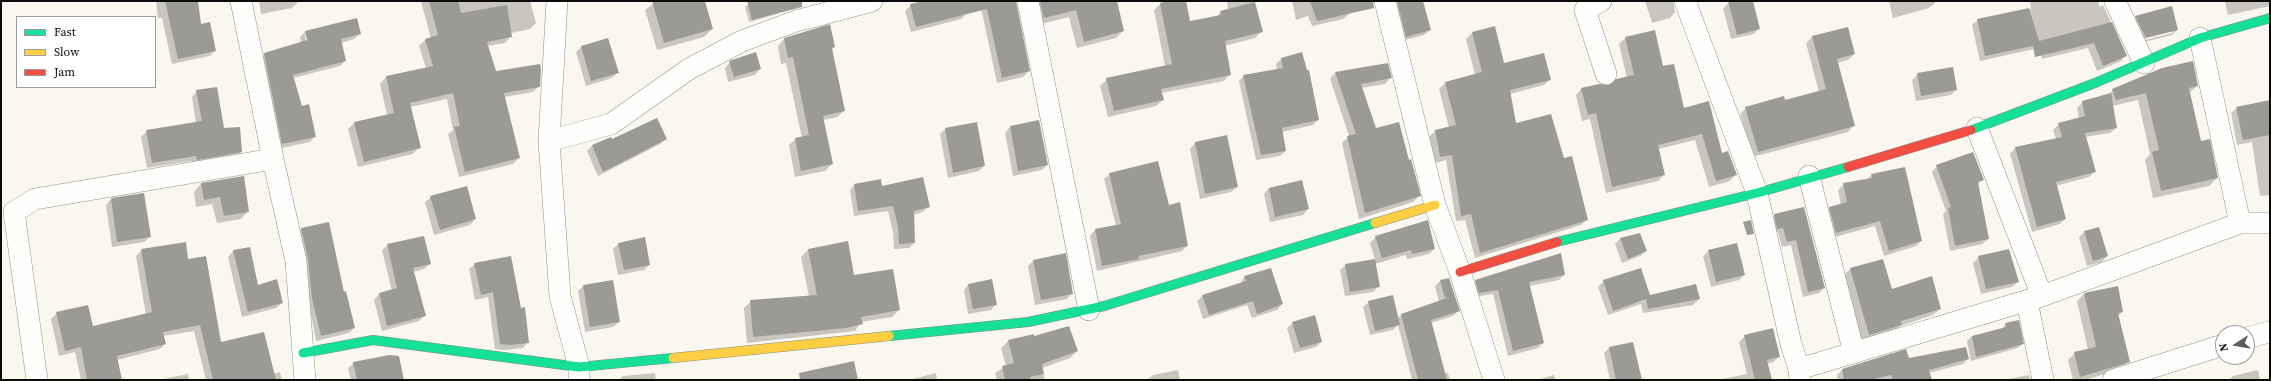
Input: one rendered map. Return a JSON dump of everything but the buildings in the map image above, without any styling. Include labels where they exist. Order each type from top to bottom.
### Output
[{"type":"street","points":[[241,1],[273,159],[296,261],[305,380]]},
{"type":"street","points":[[557,1],[548,142],[560,296],[579,374]]},
{"type":"street","points":[[548,142],[611,124],[689,69],[742,42],[796,21],[872,1]]},
{"type":"street","points":[[1028,1],[1088,310]]},
{"type":"street","points":[[1385,1],[1436,205],[1460,272],[1494,380]]},
{"type":"street","points":[[1601,1],[1585,10],[1606,74]]},
{"type":"street","points":[[1685,1],[1757,193],[1791,344],[1800,375],[1854,353],[2035,298],[2240,223],[2270,223]]},
{"type":"street","points":[[2115,1],[2144,63]]},
{"type":"street","points":[[1460,272],[1578,235],[1757,193],[1809,176],[1977,128],[2144,63],[2200,38],[2270,18]]},
{"type":"street","points":[[2200,38],[2240,223]]},
{"type":"street","points":[[1977,128],[2035,298],[2043,380]]},
{"type":"street","points":[[38,380],[14,212],[35,199],[273,159]]},
{"type":"street","points":[[1809,176],[1854,353]]},
{"type":"street","points":[[303,353],[373,340],[579,374],[1028,322],[1088,310],[1436,205]]},
{"type":"street","points":[[2255,336],[2270,333]]},
{"type":"street","points":[[2113,380],[2215,347]]},
{"type":"traffic: fast","points":[[1971,130],[2095,83],[2200,38],[2270,18]]},
{"type":"traffic: fast","points":[[1557,242],[1757,193],[1848,167]]},
{"type":"traffic: fast","points":[[889,336],[1028,322],[1104,306],[1375,223]]},
{"type":"traffic: fast","points":[[303,353],[373,340],[579,367],[673,358]]},
{"type":"traffic: slow","points":[[1375,223],[1435,205]]},
{"type":"traffic: slow","points":[[673,358],[889,336]]},
{"type":"traffic: jam","points":[[1848,167],[1971,130]]},
{"type":"traffic: jam","points":[[1460,272],[1557,242]]}]
